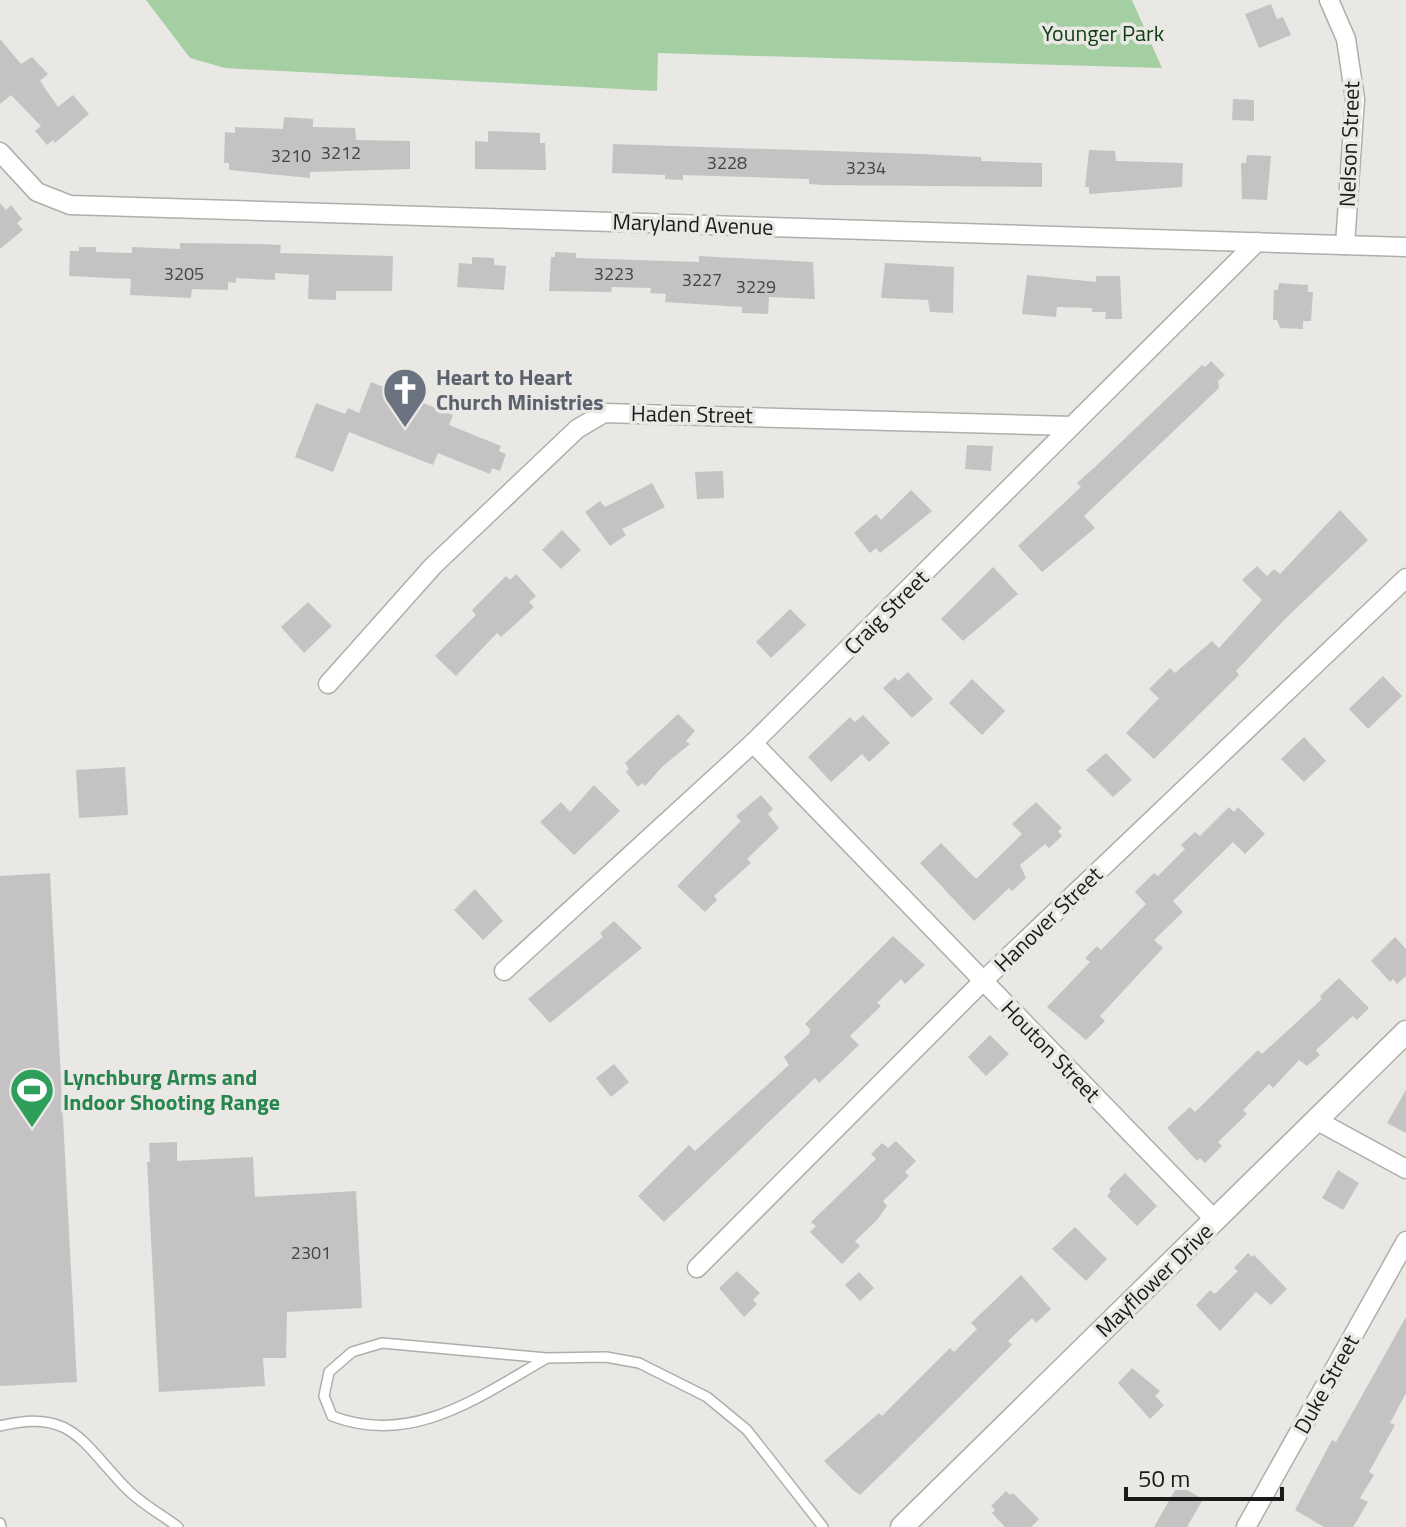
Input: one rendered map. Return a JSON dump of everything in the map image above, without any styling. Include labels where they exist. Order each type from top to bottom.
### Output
[{"type":"street","name":"Nelson Street","points":[[1329,0],[1346,39],[1355,99],[1345,245]]},
{"type":"street","name":"Maryland Avenue","points":[[0,152],[37,192],[70,205],[1406,247]]},
{"type":"street","name":"Craig Street","points":[[504,971],[753,743],[1257,242]]},
{"type":"street","name":"Haden Street","points":[[328,684],[433,566],[577,429],[604,413],[1072,426]]},
{"type":"street","name":"Hanover Street","points":[[697,1268],[983,981],[1406,578]]},
{"type":"street","name":"Houton Street","points":[[753,743],[1215,1220]]},
{"type":"street","name":"Mayflower Drive","points":[[902,1527],[1406,1032]]},
{"type":"street","points":[[1316,1120],[1406,1169]]},
{"type":"street","name":"Duke Street","points":[[1246,1527],[1406,1241]]},
{"type":"lane","points":[[547,1358],[448,1415],[389,1427],[353,1424],[332,1416],[324,1396],[329,1372],[337,1363],[352,1352],[382,1343],[547,1358],[606,1357],[639,1363],[707,1397],[747,1430],[823,1527]]},
{"type":"lane","points":[[0,1426],[47,1420],[62,1425],[76,1434],[130,1493],[178,1527]]},
{"type":"green space","name":"Younger Park","points":[[146,0],[1132,0],[1162,68],[658,53],[657,91],[225,68],[190,58]]},
{"type":"building","points":[[1271,4],[1277,19],[1283,17],[1291,35],[1259,48],[1245,14]]},
{"type":"building","points":[[0,39],[21,64],[32,57],[48,74],[40,81],[58,107],[73,95],[89,114],[55,143],[53,140],[47,145],[35,131],[41,126],[11,95],[0,104]]},
{"type":"building","points":[[1233,99],[1254,100],[1254,121],[1232,120]]},
{"type":"building","points":[[284,117],[313,119],[313,127],[355,128],[356,140],[410,141],[410,169],[310,172],[310,178],[229,170],[229,163],[224,163],[225,132],[235,133],[235,127],[283,129]]},
{"type":"building","points":[[488,131],[540,133],[540,143],[545,143],[546,170],[475,169],[475,141],[488,142]]},
{"type":"building","points":[[613,144],[921,154],[981,157],[981,161],[1042,163],[1042,187],[824,185],[809,184],[809,179],[683,175],[683,180],[665,179],[665,175],[612,173]]},
{"type":"building","points":[[1089,150],[1115,151],[1116,161],[1183,163],[1182,187],[1089,194],[1089,187],[1085,187]]},
{"type":"building","points":[[1247,155],[1271,156],[1267,200],[1242,199],[1241,163],[1246,163]]},
{"type":"building","points":[[0,203],[6,210],[11,205],[22,219],[17,223],[23,230],[0,249]]},
{"type":"building","points":[[180,243],[281,245],[280,253],[393,256],[392,291],[336,291],[336,300],[308,299],[309,275],[275,273],[275,280],[236,278],[236,283],[228,282],[228,290],[192,289],[191,298],[130,295],[131,279],[69,276],[70,251],[79,251],[79,247],[96,247],[96,252],[132,253],[132,247],[180,249]]},
{"type":"building","points":[[555,252],[576,253],[576,258],[699,262],[699,256],[813,262],[815,299],[769,297],[768,314],[742,313],[742,307],[665,302],[666,294],[650,293],[651,288],[612,287],[611,292],[549,291],[551,257],[555,257]]},
{"type":"building","points":[[472,257],[494,258],[494,265],[506,266],[504,290],[457,287],[459,263],[472,264]]},
{"type":"building","points":[[885,263],[954,267],[953,313],[930,312],[928,300],[881,298]]},
{"type":"building","points":[[1027,275],[1096,282],[1096,276],[1120,276],[1122,319],[1105,319],[1106,312],[1092,312],[1092,308],[1057,307],[1056,317],[1022,314]]},
{"type":"building","points":[[1279,283],[1308,285],[1308,292],[1313,292],[1311,321],[1303,321],[1303,329],[1280,328],[1277,320],[1273,320],[1274,290],[1278,290]]},
{"type":"building","points":[[1211,361],[1225,375],[1218,381],[1219,388],[1084,516],[1095,528],[1042,572],[1018,546],[1081,487],[1077,483],[1202,365],[1205,367]]},
{"type":"building","name":"Heart to Heart Church Ministries","points":[[371,382],[453,415],[449,425],[501,446],[499,451],[506,454],[500,471],[492,468],[490,474],[438,453],[433,465],[349,432],[333,472],[295,457],[316,403],[345,414],[348,408],[359,413]]},
{"type":"building","points":[[967,445],[993,446],[991,471],[965,469]]},
{"type":"building","points":[[723,471],[724,498],[697,499],[695,472]]},
{"type":"building","points":[[652,483],[665,507],[622,529],[626,535],[610,546],[585,512],[600,501],[605,507]]},
{"type":"building","points":[[911,490],[932,511],[880,553],[876,548],[870,553],[854,533],[876,514],[881,520]]},
{"type":"building","points":[[1340,510],[1368,540],[1284,620],[1236,671],[1239,675],[1154,759],[1126,733],[1159,698],[1149,689],[1170,668],[1175,673],[1212,641],[1219,648],[1262,600],[1242,580],[1257,566],[1267,576],[1274,569],[1280,574]]},
{"type":"building","points":[[562,530],[581,550],[561,569],[542,550]]},
{"type":"building","points":[[993,567],[1018,594],[963,641],[941,619]]},
{"type":"building","points":[[516,574],[536,596],[529,602],[534,607],[501,637],[497,633],[456,676],[435,656],[476,615],[472,610],[506,576],[510,580]]},
{"type":"building","points":[[308,602],[332,626],[304,653],[281,627]]},
{"type":"building","points":[[790,609],[806,625],[771,658],[756,642]]},
{"type":"building","points":[[908,672],[933,699],[912,718],[883,688],[895,677],[898,681]]},
{"type":"building","points":[[1383,676],[1402,696],[1368,729],[1349,709]]},
{"type":"building","points":[[972,679],[1005,711],[982,735],[949,703]]},
{"type":"building","points":[[678,714],[695,731],[686,741],[690,744],[645,786],[642,783],[638,787],[626,772],[629,769],[625,763]]},
{"type":"building","points":[[863,715],[890,743],[869,762],[862,754],[831,782],[808,757],[850,717],[855,722]]},
{"type":"building","points":[[1304,737],[1326,761],[1304,782],[1281,759]]},
{"type":"building","points":[[1106,753],[1132,780],[1113,797],[1086,770]]},
{"type":"building","points":[[125,767],[128,815],[79,818],[76,770]]},
{"type":"building","points":[[594,785],[620,811],[574,855],[540,822],[561,802],[570,812]]},
{"type":"building","points":[[761,795],[773,809],[768,814],[779,828],[747,859],[751,863],[714,896],[717,900],[705,912],[677,886],[741,821],[736,816]]},
{"type":"building","points":[[1036,802],[1062,828],[1058,831],[1062,836],[1049,848],[1045,844],[1020,865],[1026,878],[1012,891],[1009,888],[974,921],[920,863],[941,843],[976,879],[1022,834],[1012,824]]},
{"type":"building","points":[[1229,807],[1234,812],[1238,807],[1265,834],[1245,854],[1233,842],[1173,901],[1183,912],[1154,940],[1163,948],[1100,1016],[1105,1021],[1086,1040],[1047,1007],[1090,962],[1085,958],[1097,946],[1101,950],[1146,904],[1135,892],[1154,873],[1158,876],[1185,849],[1181,845],[1195,832],[1200,836]]},
{"type":"building","name":"Lynchburg Arms and Indoor Shooting Range","points":[[50,873],[77,1382],[0,1386],[0,876]]},
{"type":"building","points":[[475,889],[503,921],[483,940],[454,910]]},
{"type":"building","points":[[614,921],[642,948],[550,1023],[528,999],[603,937],[600,933]]},
{"type":"building","points":[[893,936],[925,965],[905,984],[901,979],[877,1003],[881,1006],[850,1036],[859,1045],[819,1083],[815,1078],[664,1222],[638,1196],[689,1145],[695,1151],[789,1065],[784,1057],[809,1034],[810,1029],[805,1024]]},
{"type":"building","points":[[1395,937],[1406,949],[1406,976],[1397,984],[1393,979],[1390,982],[1371,961]]},
{"type":"building","points":[[1339,978],[1369,1008],[1357,1020],[1353,1016],[1316,1050],[1320,1055],[1307,1066],[1299,1060],[1273,1088],[1269,1084],[1243,1110],[1247,1114],[1218,1142],[1222,1146],[1205,1163],[1200,1158],[1197,1161],[1167,1128],[1190,1107],[1195,1112],[1258,1050],[1262,1054],[1322,999],[1320,996]]},
{"type":"building","points":[[990,1035],[1009,1054],[986,1076],[968,1057]]},
{"type":"building","points":[[614,1064],[629,1082],[611,1097],[596,1078]]},
{"type":"building","points":[[1406,1090],[1406,1133],[1387,1123]]},
{"type":"building","points":[[896,1141],[916,1161],[905,1172],[909,1176],[883,1201],[887,1206],[877,1220],[855,1241],[860,1246],[842,1264],[810,1232],[816,1226],[811,1222],[876,1159],[871,1154],[882,1143],[888,1148]]},
{"type":"building","points":[[177,1142],[177,1161],[253,1157],[255,1197],[356,1191],[362,1308],[287,1312],[286,1358],[263,1358],[265,1386],[159,1392],[147,1162],[150,1162],[149,1143]]},
{"type":"building","points":[[1338,1170],[1359,1183],[1343,1210],[1322,1198]]},
{"type":"building","points":[[1125,1173],[1157,1206],[1137,1226],[1107,1196],[1111,1191],[1109,1189]]},
{"type":"building","points":[[1075,1227],[1107,1259],[1086,1281],[1052,1249]]},
{"type":"building","points":[[1248,1253],[1252,1257],[1254,1255],[1287,1289],[1271,1305],[1256,1292],[1220,1331],[1196,1305],[1210,1290],[1215,1294],[1238,1271],[1234,1268]]},
{"type":"building","points":[[737,1271],[760,1293],[753,1300],[757,1304],[744,1317],[719,1288]]},
{"type":"building","points":[[859,1272],[874,1288],[860,1301],[845,1285]]},
{"type":"building","points":[[1021,1275],[1051,1309],[1036,1323],[1032,1318],[1008,1341],[1012,1345],[860,1495],[854,1491],[824,1461],[879,1413],[882,1416],[950,1348],[954,1352],[977,1329],[971,1323]]},
{"type":"building","points":[[1406,1317],[1406,1393],[1390,1423],[1395,1425],[1369,1472],[1374,1475],[1360,1498],[1368,1502],[1353,1527],[1324,1527],[1295,1510],[1332,1440],[1336,1442]]},
{"type":"building","points":[[1132,1368],[1160,1391],[1155,1396],[1164,1405],[1150,1419],[1118,1383]]},
{"type":"building","points":[[1178,1485],[1203,1499],[1187,1527],[1154,1527]]},
{"type":"building","points":[[1006,1491],[1010,1495],[1013,1493],[1039,1519],[1031,1527],[1005,1527],[992,1513],[995,1510],[991,1506]]},
{"type":"place","name":"Heart to Heart Church Ministries","points":[[405,429]]},
{"type":"place","name":"Lynchburg Arms and Indoor Shooting Range","points":[[32,1129]]}]
